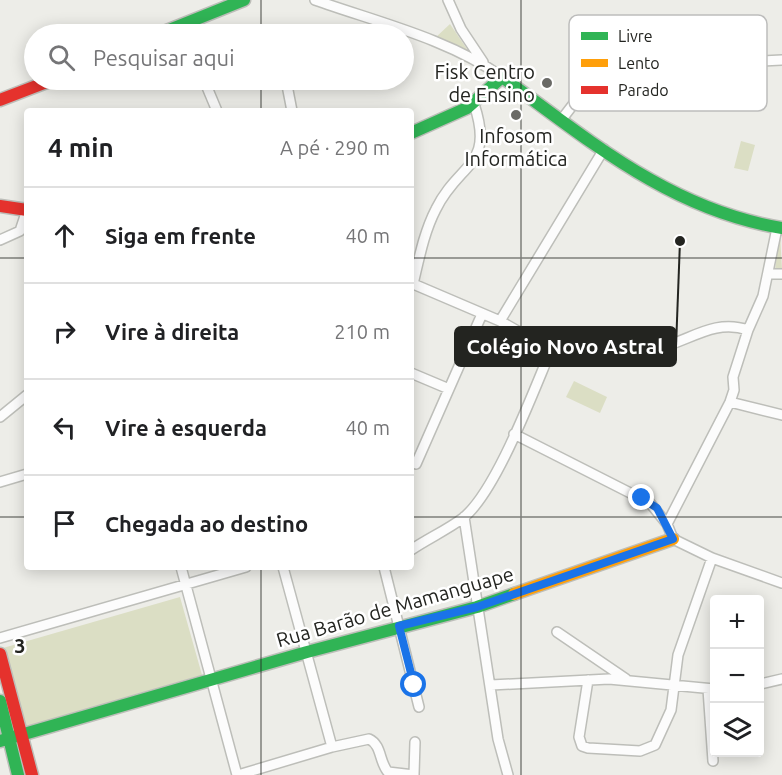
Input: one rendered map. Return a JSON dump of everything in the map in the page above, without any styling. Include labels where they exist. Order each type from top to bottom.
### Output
[{"type":"street","points":[[196,24],[244,0]]},
{"type":"street","points":[[315,0],[382,24]]},
{"type":"street","points":[[448,0],[461,30],[484,64]]},
{"type":"street","points":[[414,35],[484,64],[604,149],[687,200],[754,224],[780,228],[763,296],[748,330],[733,376],[734,390],[730,402],[667,524]]},
{"type":"street","points":[[767,61],[782,60]]},
{"type":"street","points":[[414,132],[459,113],[474,104],[502,77]]},
{"type":"street","points":[[0,100],[26,90]]},
{"type":"street","points":[[208,90],[216,108]]},
{"type":"street","points":[[288,90],[291,108]]},
{"type":"street","points":[[414,277],[436,207],[479,153],[481,129],[474,104]]},
{"type":"street","points":[[562,119],[569,110]]},
{"type":"street","points":[[500,321],[604,149]]},
{"type":"street","points":[[0,206],[24,210]]},
{"type":"street","points":[[0,240],[20,231],[24,219]]},
{"type":"street","points":[[768,274],[782,274]]},
{"type":"street","points":[[414,285],[500,321],[551,350]]},
{"type":"street","points":[[416,464],[482,314]]},
{"type":"street","points":[[414,548],[464,517],[491,480],[557,341],[566,338],[646,350],[667,345],[717,326],[735,326],[748,330]]},
{"type":"street","points":[[414,374],[449,389]]},
{"type":"street","points":[[0,417],[24,397]]},
{"type":"street","points":[[730,402],[782,415]]},
{"type":"street","points":[[514,434],[642,498],[657,508],[673,539],[711,558],[782,583]]},
{"type":"street","points":[[0,483],[24,475]]},
{"type":"street","points":[[464,517],[498,739],[508,775]]},
{"type":"street","name":"Rua Barão de Mamanguape","points":[[4,740],[399,626],[477,607],[673,539]]},
{"type":"street","points":[[588,680],[579,737],[582,746],[640,751],[651,748],[668,719],[678,655],[711,558]]},
{"type":"street","points":[[182,570],[238,775],[332,747],[369,739],[377,745],[382,765],[388,772],[414,774],[415,742]]},
{"type":"street","points":[[0,638],[236,570]]},
{"type":"street","points":[[284,570],[332,747]]},
{"type":"street","points":[[385,570],[419,707]]},
{"type":"street","points":[[557,632],[628,680]]},
{"type":"street","points":[[0,654],[32,775]]},
{"type":"street","points":[[764,683],[782,679]]},
{"type":"street","points":[[490,685],[628,680],[710,689]]},
{"type":"street","points":[[0,701],[4,740],[18,775]]},
{"type":"street","points":[[711,703],[713,761]]},
{"type":"green space","points":[[450,24],[471,55],[435,38]]},
{"type":"green space","points":[[741,141],[755,145],[748,171],[734,168]]},
{"type":"green space","points":[[780,232],[782,270],[775,270]]},
{"type":"green space","points":[[574,381],[607,397],[600,413],[566,397]]},
{"type":"green space","points":[[180,597],[202,675],[24,727],[3,648]]},
{"type":"traffic: fast","points":[[184,24],[244,0]]},
{"type":"traffic: fast","points":[[414,132],[467,108],[502,77],[600,148],[633,170],[668,189],[704,206],[742,219],[782,228]]},
{"type":"traffic: fast","points":[[0,741],[307,652],[477,607],[514,594]]},
{"type":"traffic: fast","points":[[0,701],[18,775]]},
{"type":"traffic: slow","points":[[514,594],[673,539]]},
{"type":"traffic: jam","points":[[0,100],[26,90]]},
{"type":"traffic: jam","points":[[0,206],[24,210]]},
{"type":"traffic: jam","points":[[0,654],[32,775]]},
{"type":"place","name":"Fisk Centro de Ensino","points":[[547,83]]},
{"type":"place","name":"Infosom Informática","points":[[516,115]]},
{"type":"place","name":"Colégio Novo Astral","points":[[680,241]]},
{"type":"route","points":[[414,685],[399,626],[477,607],[673,539],[657,508],[642,498]]}]
